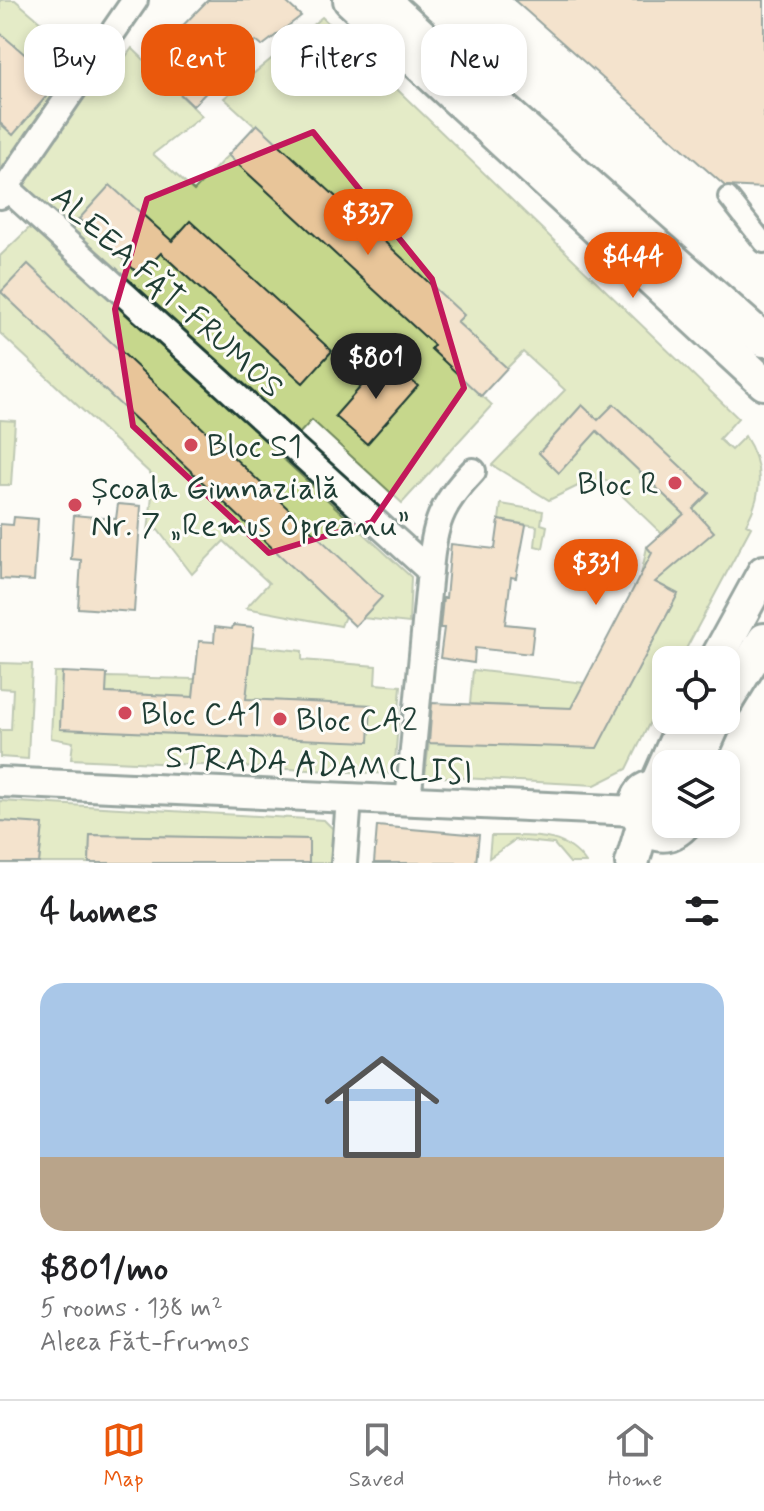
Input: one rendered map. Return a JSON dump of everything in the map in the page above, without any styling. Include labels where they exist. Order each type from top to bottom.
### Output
[{"type":"main road","points":[[350,0],[754,374],[764,390]]},
{"type":"main road","points":[[383,0],[764,340]]},
{"type":"main road","points":[[724,646],[764,572]]},
{"type":"main road","points":[[740,679],[764,640]]},
{"type":"main road","points":[[652,789],[644,792],[652,813]]},
{"type":"main road","points":[[632,863],[654,838]]},
{"type":"street","points":[[3,192],[135,0]]},
{"type":"street","name":"ALEEA FĂT-FRUMOS","points":[[3,192],[430,571]]},
{"type":"street","points":[[728,197],[762,244]]},
{"type":"street","points":[[408,802],[433,527],[451,493],[473,471]]},
{"type":"street","name":"STRADA ADAMCLISI","points":[[0,782],[408,802],[652,831]]},
{"type":"street","points":[[344,863],[349,799]]},
{"type":"highlighted area","points":[[313,132],[432,279],[464,388],[372,522],[269,553],[133,426],[115,309],[147,199]]},
{"type":"green space","points":[[0,0],[15,0],[43,24],[24,24],[24,96],[125,96],[125,58],[132,48],[141,57],[141,96],[181,96],[202,116],[153,154],[194,191],[228,155],[434,345],[431,349],[492,405],[402,503],[312,420],[279,455],[411,577],[409,623],[362,618],[381,597],[28,264],[1,292],[345,616],[341,626],[246,608],[269,583],[224,541],[192,574],[158,530],[148,532],[154,477],[0,333],[0,256],[45,213],[0,171],[0,123],[13,134],[0,33]],"holes":[[[79,219],[172,241],[302,382],[161,253],[140,275]]]},
{"type":"green space","points":[[322,17],[329,24],[314,24]]},
{"type":"green space","points":[[271,59],[271,96],[404,96],[738,418],[719,439],[731,450],[745,436],[756,458],[758,491],[746,524],[751,527],[687,646],[652,646],[652,718],[627,769],[595,785],[425,776],[429,743],[597,747],[678,594],[641,575],[647,547],[668,571],[713,532],[693,509],[709,493],[614,405],[598,420],[581,406],[539,453],[559,472],[597,431],[684,514],[662,534],[606,480],[595,490],[584,483],[549,500],[492,465],[565,390],[523,352],[507,368],[457,322],[463,316],[224,98],[255,96],[255,72]]},
{"type":"green space","points":[[0,420],[15,421],[11,485],[0,485]]},
{"type":"green space","points":[[501,504],[543,511],[541,524],[547,526],[543,548],[535,546],[537,526],[499,520]]},
{"type":"green space","points":[[252,646],[302,651],[302,660],[376,666],[375,684],[401,686],[394,774],[71,759],[73,742],[51,738],[54,672],[62,672],[60,728],[371,705],[106,693],[106,677],[196,679]]},
{"type":"green space","points":[[0,663],[32,664],[28,759],[0,757],[0,730],[11,730],[13,689],[0,688]]},
{"type":"green space","points":[[473,670],[585,683],[571,708],[470,704]]},
{"type":"green space","points":[[0,801],[324,820],[333,829],[331,863],[309,863],[309,839],[90,835],[89,863],[39,863],[43,825],[0,821]]},
{"type":"green space","points":[[491,836],[531,836],[556,840],[577,852],[586,863],[570,863],[554,844],[515,840],[489,858]]},
{"type":"building","points":[[208,0],[284,0],[301,16],[291,24],[271,24],[271,39],[262,46],[255,42],[255,24],[184,24]]},
{"type":"building","points":[[514,0],[764,0],[764,188],[725,186]]},
{"type":"building","points":[[0,33],[24,54],[24,96],[47,96],[13,135],[0,123]]},
{"type":"building","points":[[183,96],[203,96],[193,106]]},
{"type":"building","points":[[257,124],[464,315],[457,322],[507,368],[481,396],[431,349],[434,345],[228,155]]},
{"type":"building","points":[[110,185],[172,241],[190,221],[332,351],[303,383],[161,253],[140,275],[79,219]]},
{"type":"building","name":"Bloc S1","points":[[28,264],[382,597],[355,626],[1,292]]},
{"type":"building","points":[[386,358],[418,386],[367,444],[335,416]]},
{"type":"building","points":[[614,404],[709,493],[693,509],[714,532],[655,582],[678,594],[597,748],[429,743],[432,703],[571,708],[652,553],[647,547],[684,514],[597,431],[559,473],[539,453],[582,405],[598,420]]},
{"type":"building","points":[[118,504],[141,506],[134,612],[78,608],[81,560],[71,559],[74,515],[116,519]]},
{"type":"building","points":[[14,517],[38,519],[34,581],[0,579],[0,524],[13,525]]},
{"type":"building","points":[[499,520],[526,525],[516,578],[511,577],[505,624],[534,627],[531,654],[475,648],[474,663],[440,658],[444,628],[440,628],[451,544],[495,549]]},
{"type":"building","points":[[233,625],[254,627],[246,699],[371,705],[369,742],[60,729],[62,672],[107,674],[106,693],[193,697],[199,641],[214,642],[215,627],[232,629]]},
{"type":"building","points":[[0,821],[43,824],[39,863],[0,863]]},
{"type":"building","points":[[377,826],[479,835],[476,863],[374,863]]},
{"type":"building","points":[[90,835],[309,839],[309,863],[89,863]]},
{"type":"place","name":"Bloc S1","points":[[191,445]]},
{"type":"place","name":"Bloc R","points":[[675,483]]},
{"type":"place","name":"Școala Gimnazială Nr. 7 „Remus Opreanu”","points":[[75,505]]},
{"type":"place","name":"Bloc CA1","points":[[125,713]]},
{"type":"place","name":"Bloc CA2","points":[[280,719]]}]
